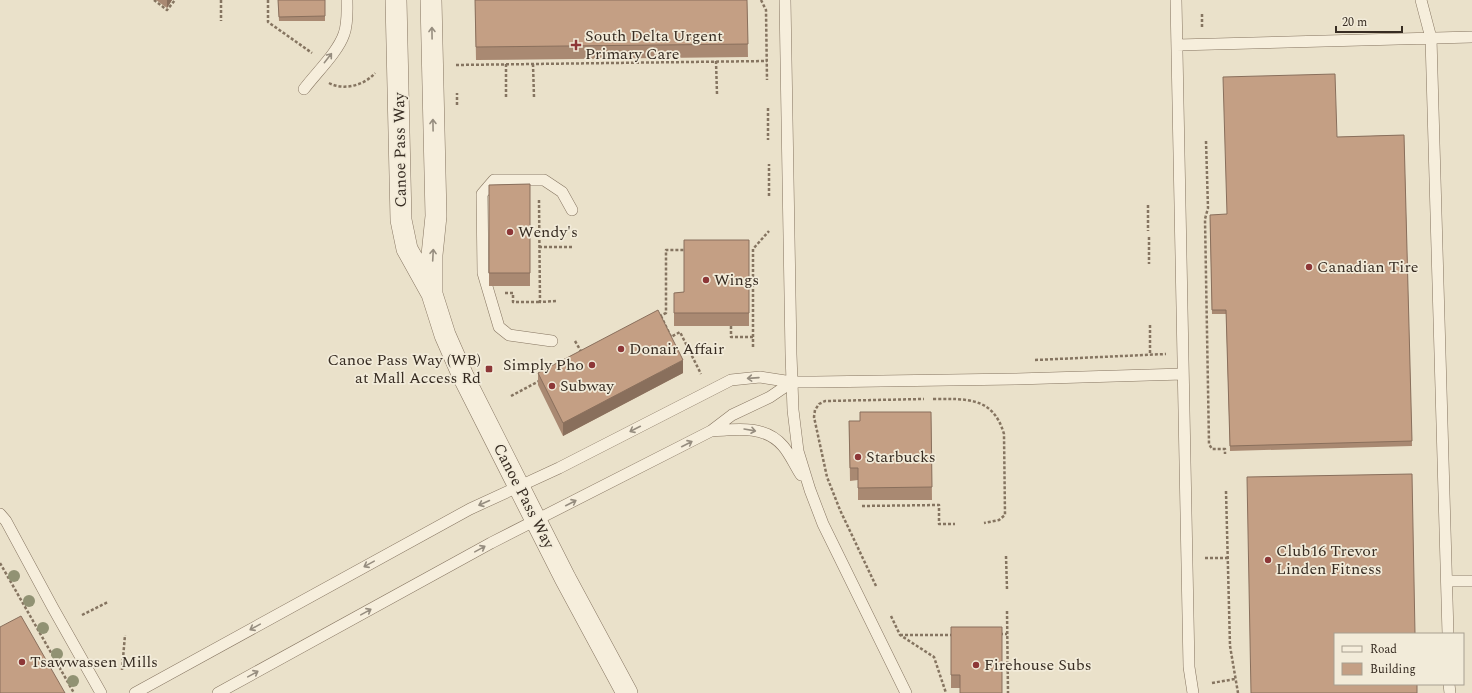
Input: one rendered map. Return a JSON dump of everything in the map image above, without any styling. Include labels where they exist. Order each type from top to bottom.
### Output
[{"type":"street","name":"Canoe Pass Way","points":[[396,0],[402,220],[407,249],[432,294],[445,335],[462,376],[536,521],[627,693]]},
{"type":"street","name":"Canoe Pass Way","points":[[431,0],[436,216],[432,254],[432,294]]},
{"type":"lane","points":[[304,89],[336,48],[344,34],[347,21],[347,0]]},
{"type":"lane","points":[[785,0],[792,382],[793,416],[798,451],[810,490],[823,524],[906,693]]},
{"type":"lane","points":[[1176,0],[1189,667],[1193,693]]},
{"type":"lane","points":[[1421,0],[1431,38],[1448,633]]},
{"type":"lane","points":[[1177,45],[1472,37]]},
{"type":"lane","points":[[552,341],[510,335],[499,327],[483,273],[482,194],[494,180],[544,180],[562,192],[572,210]]},
{"type":"lane","points":[[135,693],[470,509],[559,468],[731,380],[760,378],[792,382],[1016,379],[1183,374]]},
{"type":"lane","points":[[218,693],[491,543],[711,431],[732,415],[770,397],[792,382]]},
{"type":"lane","points":[[711,431],[745,428],[764,432],[783,445],[810,490]]},
{"type":"lane","points":[[0,514],[6,522],[102,693]]},
{"type":"lane","points":[[1447,581],[1472,582]]},
{"type":"path","points":[[154,0],[167,10],[175,0]]},
{"type":"path","points":[[220,0],[221,21]]},
{"type":"path","points":[[268,0],[268,22],[316,55]]},
{"type":"path","points":[[761,0],[766,10],[767,80]]},
{"type":"path","points":[[1202,14],[1202,29]]},
{"type":"path","points":[[716,61],[716,94]]},
{"type":"path","points":[[456,65],[766,61]]},
{"type":"path","points":[[506,64],[506,98]]},
{"type":"path","points":[[533,64],[534,97]]},
{"type":"path","points":[[326,80],[336,86],[353,86],[368,81],[379,69]]},
{"type":"path","points":[[457,93],[457,108]]},
{"type":"path","points":[[768,106],[768,140]]},
{"type":"path","points":[[1206,141],[1208,208],[1205,219],[1209,444],[1212,449],[1225,449],[1225,454]]},
{"type":"path","points":[[768,196],[769,164]]},
{"type":"path","points":[[539,200],[540,302]]},
{"type":"path","points":[[1148,205],[1148,231]]},
{"type":"path","points":[[753,347],[753,249],[769,231]]},
{"type":"path","points":[[1149,237],[1149,264]]},
{"type":"path","points":[[539,247],[572,247]]},
{"type":"path","points":[[745,249],[753,249]]},
{"type":"path","points":[[654,319],[666,313],[666,250],[690,250]]},
{"type":"path","points":[[502,293],[513,293],[513,302],[557,301]]},
{"type":"path","points":[[661,316],[671,336],[680,332],[702,374]]},
{"type":"path","points":[[1150,324],[1150,355]]},
{"type":"path","points":[[730,326],[731,337],[753,337]]},
{"type":"path","points":[[575,341],[584,357]]},
{"type":"path","points":[[1035,360],[1166,355],[1169,352]]},
{"type":"path","points":[[1202,353],[1207,353]]},
{"type":"path","points":[[511,396],[544,378]]},
{"type":"path","points":[[876,586],[840,510],[827,477],[814,417],[815,410],[819,404],[824,401],[970,399],[980,402],[987,407],[1001,424],[1004,434],[1005,515],[1000,520],[984,523]]},
{"type":"path","points":[[815,400],[819,404]]},
{"type":"path","points":[[1226,491],[1230,646],[1238,693]]},
{"type":"path","points":[[862,506],[939,505],[939,524],[955,524]]},
{"type":"path","points":[[1006,556],[1007,588]]},
{"type":"path","points":[[1205,558],[1228,558]]},
{"type":"path","points":[[0,563],[74,693]]},
{"type":"path","points":[[82,615],[108,602]]},
{"type":"path","points":[[1007,611],[1008,693]]},
{"type":"path","points":[[891,616],[900,635],[934,657],[946,693]]},
{"type":"path","points":[[992,634],[1007,634]]},
{"type":"path","points":[[900,635],[954,635]]},
{"type":"path","points":[[122,670],[125,636]]},
{"type":"path","points":[[1212,683],[1235,679]]},
{"type":"building","points":[[278,0],[325,0],[325,16],[279,17]]},
{"type":"building","points":[[475,0],[747,0],[748,44],[476,47]]},
{"type":"building","name":"Canadian Tire","points":[[1335,74],[1337,137],[1404,135],[1412,441],[1230,446],[1226,310],[1212,310],[1210,215],[1227,214],[1223,77]]},
{"type":"building","points":[[530,184],[530,273],[489,273],[489,185]]},
{"type":"building","points":[[684,240],[749,240],[749,313],[674,313],[674,293],[684,292]]},
{"type":"building","points":[[658,310],[683,360],[563,423],[538,373]]},
{"type":"building","points":[[860,412],[931,412],[932,487],[858,488],[858,468],[850,468],[849,421],[860,421]]},
{"type":"building","points":[[1412,474],[1415,633],[1334,633],[1334,685],[1417,685],[1417,693],[1251,693],[1247,477]]},
{"type":"building","name":"Tsawwassen Mills","points":[[21,616],[65,693],[0,693],[0,627]]},
{"type":"building","points":[[951,627],[1002,627],[1002,693],[960,693],[960,675],[951,675]]},
{"type":"place","name":"South Delta Urgent Primary Care","points":[[576,45]]},
{"type":"place","name":"Wendy's","points":[[510,232]]},
{"type":"place","name":"Canadian Tire","points":[[1309,267]]},
{"type":"place","name":"Wings","points":[[706,280]]},
{"type":"place","name":"Donair Affair","points":[[621,349]]},
{"type":"place","name":"Simply Pho","points":[[592,365]]},
{"type":"place","name":"Canoe Pass Way (WB) at Mall Access Rd","points":[[489,369]]},
{"type":"place","name":"Subway","points":[[552,386]]},
{"type":"place","name":"Starbucks","points":[[858,457]]},
{"type":"place","name":"Club16 Trevor Linden Fitness","points":[[1268,560]]},
{"type":"place","name":"Tsawwassen Mills","points":[[22,662]]},
{"type":"place","name":"Firehouse Subs","points":[[976,665]]}]
